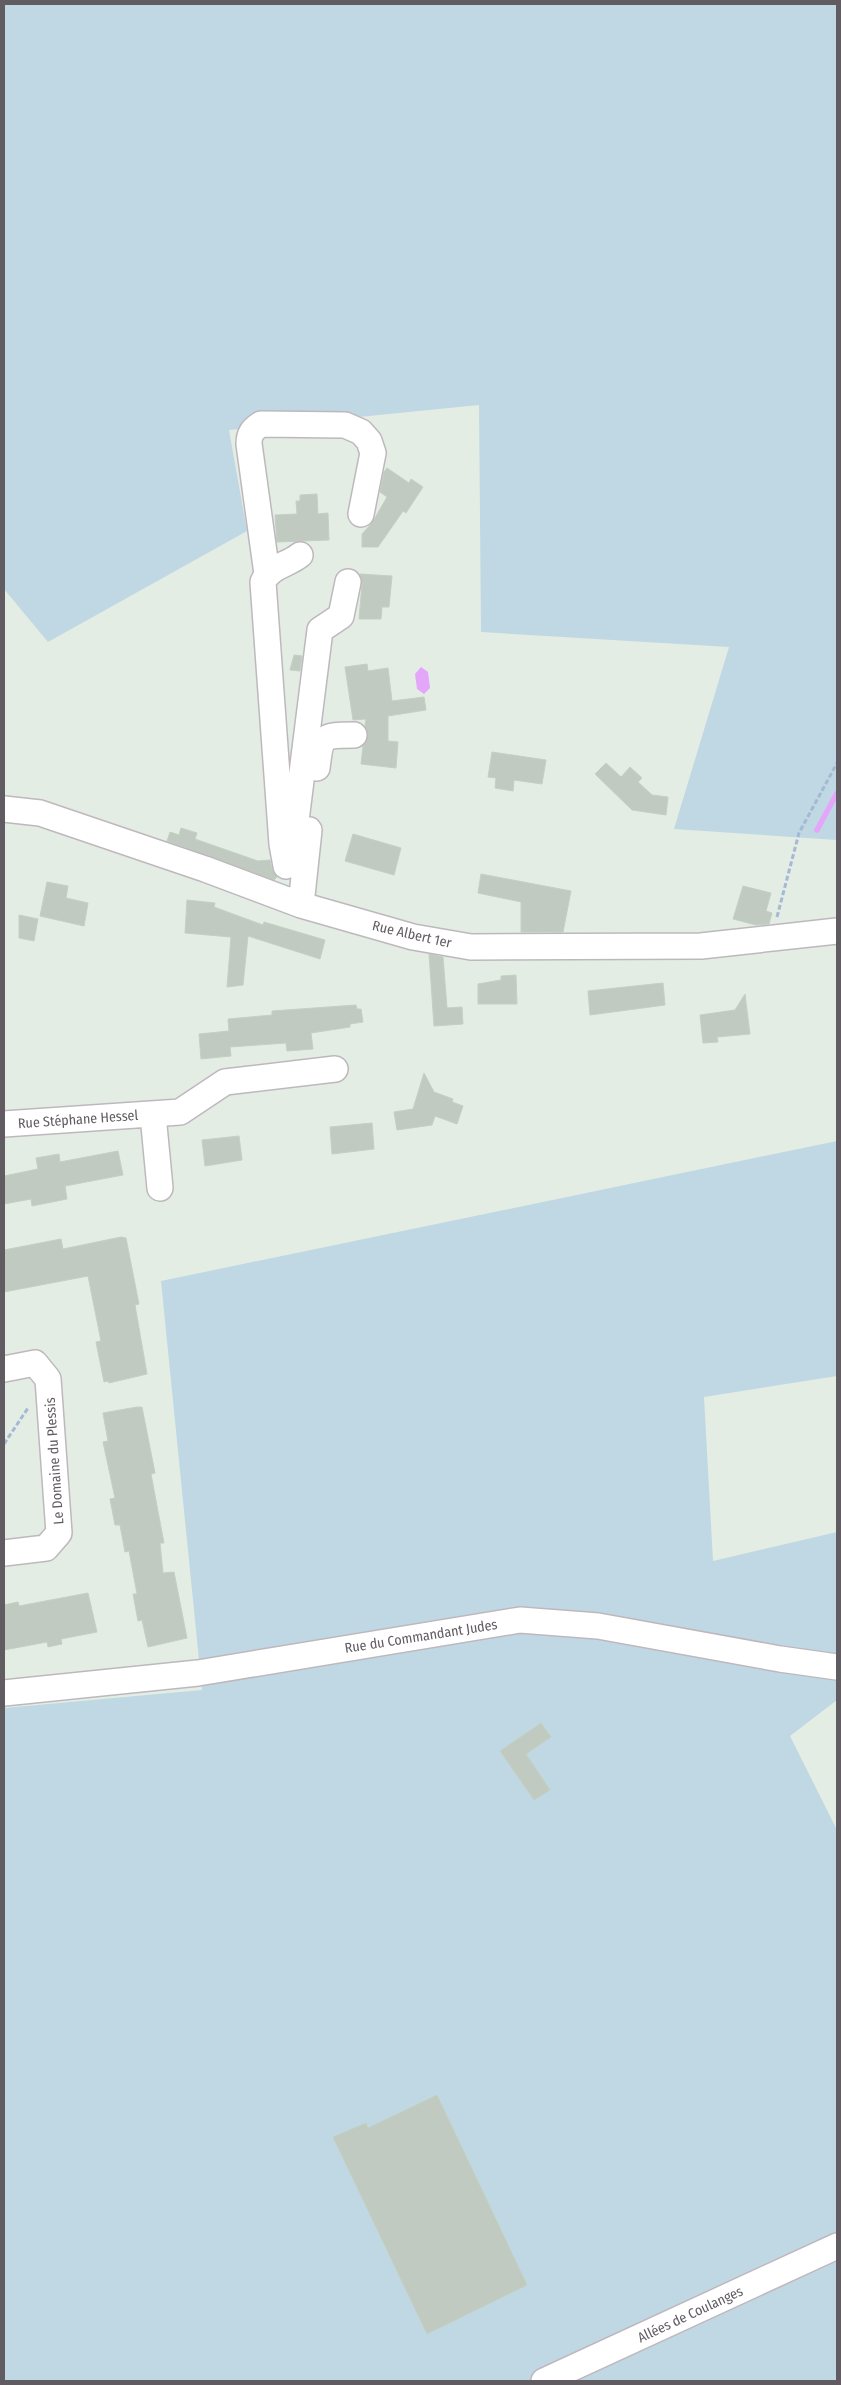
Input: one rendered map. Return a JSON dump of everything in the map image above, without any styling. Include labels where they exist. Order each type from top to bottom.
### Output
[{"type":"street","points":[[291,902],[282,844],[263,582],[266,574],[248,444],[249,435],[261,424],[345,425],[361,432],[369,441],[372,453],[361,514]]},
{"type":"street","points":[[266,574],[300,555]]},
{"type":"street","points":[[286,866],[294,848],[320,630],[340,616],[348,582]]},
{"type":"street","points":[[291,902],[320,742],[324,737],[331,735],[354,735]]},
{"type":"street","name":"Rue Albert 1er","points":[[4,809],[40,813],[205,869],[291,902],[413,937],[471,947],[701,946],[772,940],[837,931]]},
{"type":"street","name":"Rue Stéphane Hessel","points":[[4,1124],[180,1112],[226,1082],[335,1069]]},
{"type":"street","name":"Rue Stéphane Hessel","points":[[153,1115],[160,1188]]},
{"type":"street","name":"Le Domaine du Plessis","points":[[4,1369],[35,1363],[48,1379],[59,1534],[46,1548],[4,1553]]},
{"type":"street","name":"Rue du Commandant Judes","points":[[4,1694],[198,1673],[520,1620],[598,1626],[780,1660],[837,1667]]},
{"type":"street","name":"Allées de Coulanges","points":[[544,2381],[837,2246]]},
{"type":"path","points":[[772,940],[799,833],[837,763]]},
{"type":"path","points":[[4,1444],[48,1379]]},
{"type":"shaded area","points":[[4,4],[837,4],[837,840],[674,829],[729,647],[481,632],[479,405],[229,430],[247,531],[48,642],[4,589]]},
{"type":"shaded area","points":[[421,667],[428,672],[430,688],[424,694],[417,689],[415,674]]},
{"type":"shaded area","points":[[837,1141],[837,1376],[704,1397],[713,1561],[837,1532],[837,1700],[790,1736],[837,1830],[837,2381],[4,2381],[4,1708],[202,1690],[161,1281]]},
{"type":"building","points":[[387,468],[409,483],[411,479],[423,487],[406,513],[403,511],[378,547],[362,547],[362,534],[372,523],[387,497],[380,492],[384,472]]},
{"type":"building","points":[[317,494],[318,514],[328,513],[329,540],[277,542],[275,515],[297,514],[296,501],[300,501],[300,495]]},
{"type":"building","points":[[360,574],[392,576],[389,607],[382,607],[381,619],[359,619],[362,584]]},
{"type":"building","points":[[294,655],[302,656],[300,671],[290,670]]},
{"type":"building","points":[[367,664],[368,671],[388,668],[392,701],[424,697],[426,710],[388,716],[388,741],[398,742],[396,768],[361,764],[363,746],[368,735],[365,726],[366,719],[353,720],[345,667]]},
{"type":"building","points":[[492,752],[546,760],[542,784],[514,780],[513,791],[495,788],[496,778],[488,777]]},
{"type":"building","points":[[606,763],[621,777],[630,767],[642,778],[638,782],[652,795],[668,797],[666,815],[632,810],[595,774]]},
{"type":"building","points":[[181,828],[197,833],[195,839],[258,861],[270,860],[272,869],[277,877],[274,880],[167,841],[170,832],[179,835]]},
{"type":"building","points":[[353,834],[401,848],[394,875],[345,861]]},
{"type":"building","points":[[481,874],[571,891],[563,932],[521,932],[521,902],[478,893]]},
{"type":"building","points":[[47,882],[68,886],[66,898],[88,903],[84,926],[40,916]]},
{"type":"building","points":[[743,886],[771,893],[766,911],[772,913],[769,924],[756,925],[733,919]]},
{"type":"building","points":[[187,900],[215,903],[214,907],[263,925],[264,922],[325,940],[320,959],[248,936],[243,985],[227,987],[231,937],[185,933]]},
{"type":"building","points":[[19,915],[38,919],[34,941],[19,938]]},
{"type":"building","points":[[429,954],[443,957],[447,1008],[462,1007],[463,1024],[434,1026]]},
{"type":"building","points":[[516,975],[517,1004],[478,1004],[478,984],[501,980],[501,976]]},
{"type":"building","points":[[663,983],[665,1005],[590,1015],[588,991]]},
{"type":"building","points":[[745,994],[750,1034],[717,1037],[718,1042],[703,1043],[700,1015],[735,1010]]},
{"type":"building","points":[[356,1005],[357,1009],[361,1009],[363,1022],[350,1024],[350,1027],[311,1033],[313,1049],[287,1051],[286,1043],[230,1047],[231,1056],[201,1059],[199,1034],[229,1031],[228,1019],[272,1015],[272,1011]]},
{"type":"building","points":[[424,1073],[434,1092],[453,1099],[452,1102],[463,1106],[457,1124],[435,1116],[432,1125],[397,1130],[394,1112],[413,1109]]},
{"type":"building","points":[[372,1123],[374,1149],[332,1154],[330,1127]]},
{"type":"building","points":[[239,1136],[242,1160],[205,1166],[202,1140]]},
{"type":"building","points":[[118,1151],[123,1175],[65,1186],[67,1199],[32,1206],[31,1199],[4,1204],[4,1176],[38,1169],[36,1158],[59,1154],[60,1162]]},
{"type":"building","points":[[121,1237],[126,1238],[139,1304],[135,1305],[147,1374],[109,1383],[108,1381],[104,1382],[96,1342],[101,1341],[88,1276],[4,1292],[4,1250],[61,1239],[63,1249]]},
{"type":"building","points":[[142,1407],[155,1473],[151,1474],[164,1543],[160,1543],[163,1573],[174,1572],[187,1638],[148,1647],[142,1620],[138,1621],[133,1594],[137,1594],[129,1551],[125,1552],[120,1525],[115,1525],[110,1499],[115,1498],[103,1442],[108,1441],[103,1413]]},
{"type":"building","points":[[88,1593],[97,1632],[61,1639],[62,1644],[48,1647],[47,1642],[4,1650],[4,1605],[18,1602],[19,1606]]},
{"type":"building","points":[[541,1723],[551,1737],[526,1754],[550,1790],[534,1800],[500,1751]]},
{"type":"building","points":[[437,2095],[527,2285],[427,2334],[333,2137],[366,2123],[368,2128]]},
{"type":"waterway","points":[[817,830],[837,793]]}]
